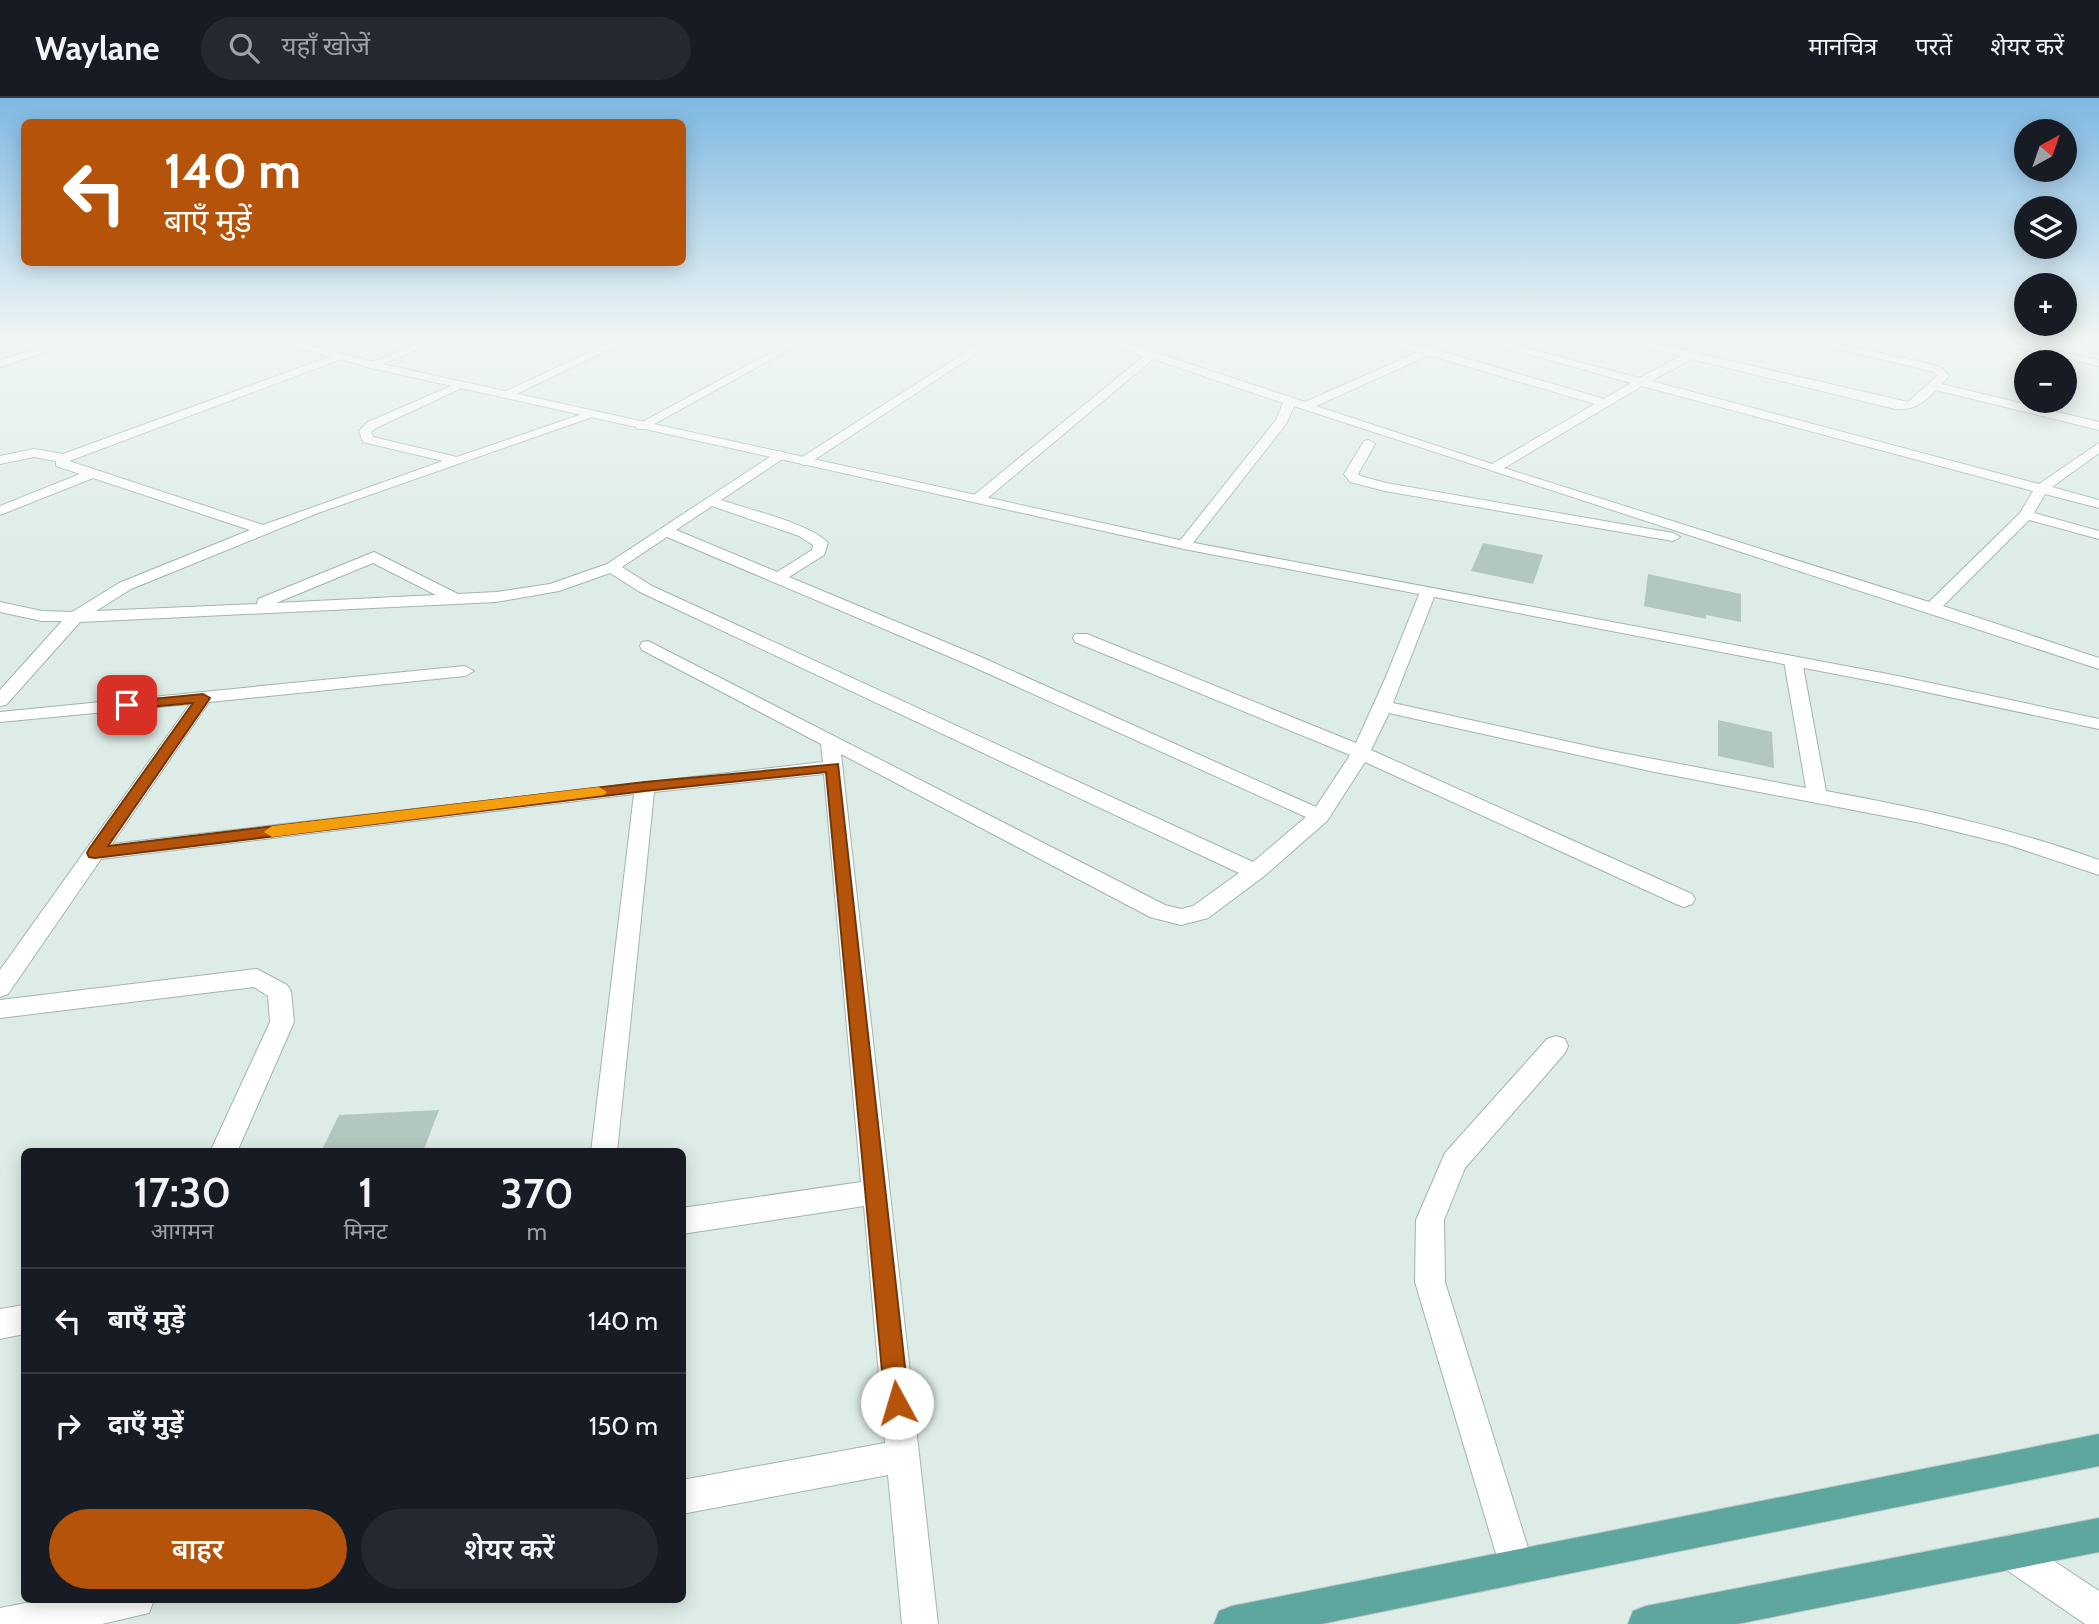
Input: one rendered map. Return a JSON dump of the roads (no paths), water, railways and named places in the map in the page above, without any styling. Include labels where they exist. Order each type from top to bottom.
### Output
[{"type":"main road","points":[[1232,1624],[2099,1450]]},
{"type":"main road","points":[[1646,1624],[2099,1535]]},
{"type":"street","points":[[0,460],[34,453],[64,458],[196,409]]},
{"type":"street","points":[[408,409],[372,425],[365,432],[367,439],[458,461]]},
{"type":"street","points":[[568,409],[1184,545],[1793,661],[2099,724]]},
{"type":"street","points":[[641,426],[672,409]]},
{"type":"street","points":[[803,461],[884,409]]},
{"type":"street","points":[[979,498],[1086,409]]},
{"type":"street","points":[[1184,545],[1282,421],[1287,409]]},
{"type":"street","points":[[1318,409],[1493,469],[1932,608],[2099,664]]},
{"type":"street","points":[[1493,469],[1598,409]]},
{"type":"street","points":[[1740,409],[2099,504]]},
{"type":"street","points":[[2029,409],[2099,426]]},
{"type":"street","points":[[0,701],[75,617],[125,586],[264,530],[592,415]]},
{"type":"street","points":[[1369,444],[1351,474],[1355,479],[1398,489],[1749,551]]},
{"type":"street","points":[[1932,608],[2026,515],[2041,489],[2099,447]]},
{"type":"street","points":[[0,607],[42,616],[75,617],[496,597],[553,588],[612,567],[668,532],[779,455]]},
{"type":"street","points":[[64,458],[61,463],[91,474],[264,530]]},
{"type":"street","points":[[0,511],[91,474]]},
{"type":"street","points":[[712,502],[804,533],[821,543],[819,552],[778,578]]},
{"type":"street","points":[[2026,515],[2099,535]]},
{"type":"street","points":[[668,532],[975,661],[1320,816]]},
{"type":"street","points":[[249,608],[374,557],[455,598]]},
{"type":"street","points":[[612,567],[646,589],[1255,872]]},
{"type":"street","points":[[648,646],[831,754],[1158,911],[1181,917],[1200,912],[1255,872],[1320,816],[1342,788],[1383,706],[1428,592]]},
{"type":"street","points":[[1081,638],[1360,752],[1684,899]]},
{"type":"street","points":[[1793,661],[1817,797]]},
{"type":"street","points":[[0,717],[465,671]]},
{"type":"street","points":[[0,988],[203,698]]},
{"type":"street","points":[[1383,706],[1618,760],[1954,823],[2054,850],[2099,868]]},
{"type":"street","points":[[95,853],[645,787],[831,754]]},
{"type":"street","points":[[831,754],[920,1624]]},
{"type":"street","points":[[604,1148],[645,787]]},
{"type":"street","points":[[0,1009],[257,978],[279,991],[282,1022],[225,1148]]},
{"type":"street","points":[[1517,1567],[1430,1283],[1430,1220],[1455,1161],[1556,1046]]},
{"type":"street","points":[[686,1220],[876,1192]]},
{"type":"street","points":[[0,1324],[21,1320]]},
{"type":"street","points":[[686,1496],[902,1456]]},
{"type":"street","points":[[2010,1552],[2099,1612]]},
{"type":"street","points":[[5,1624],[120,1603]]}]
